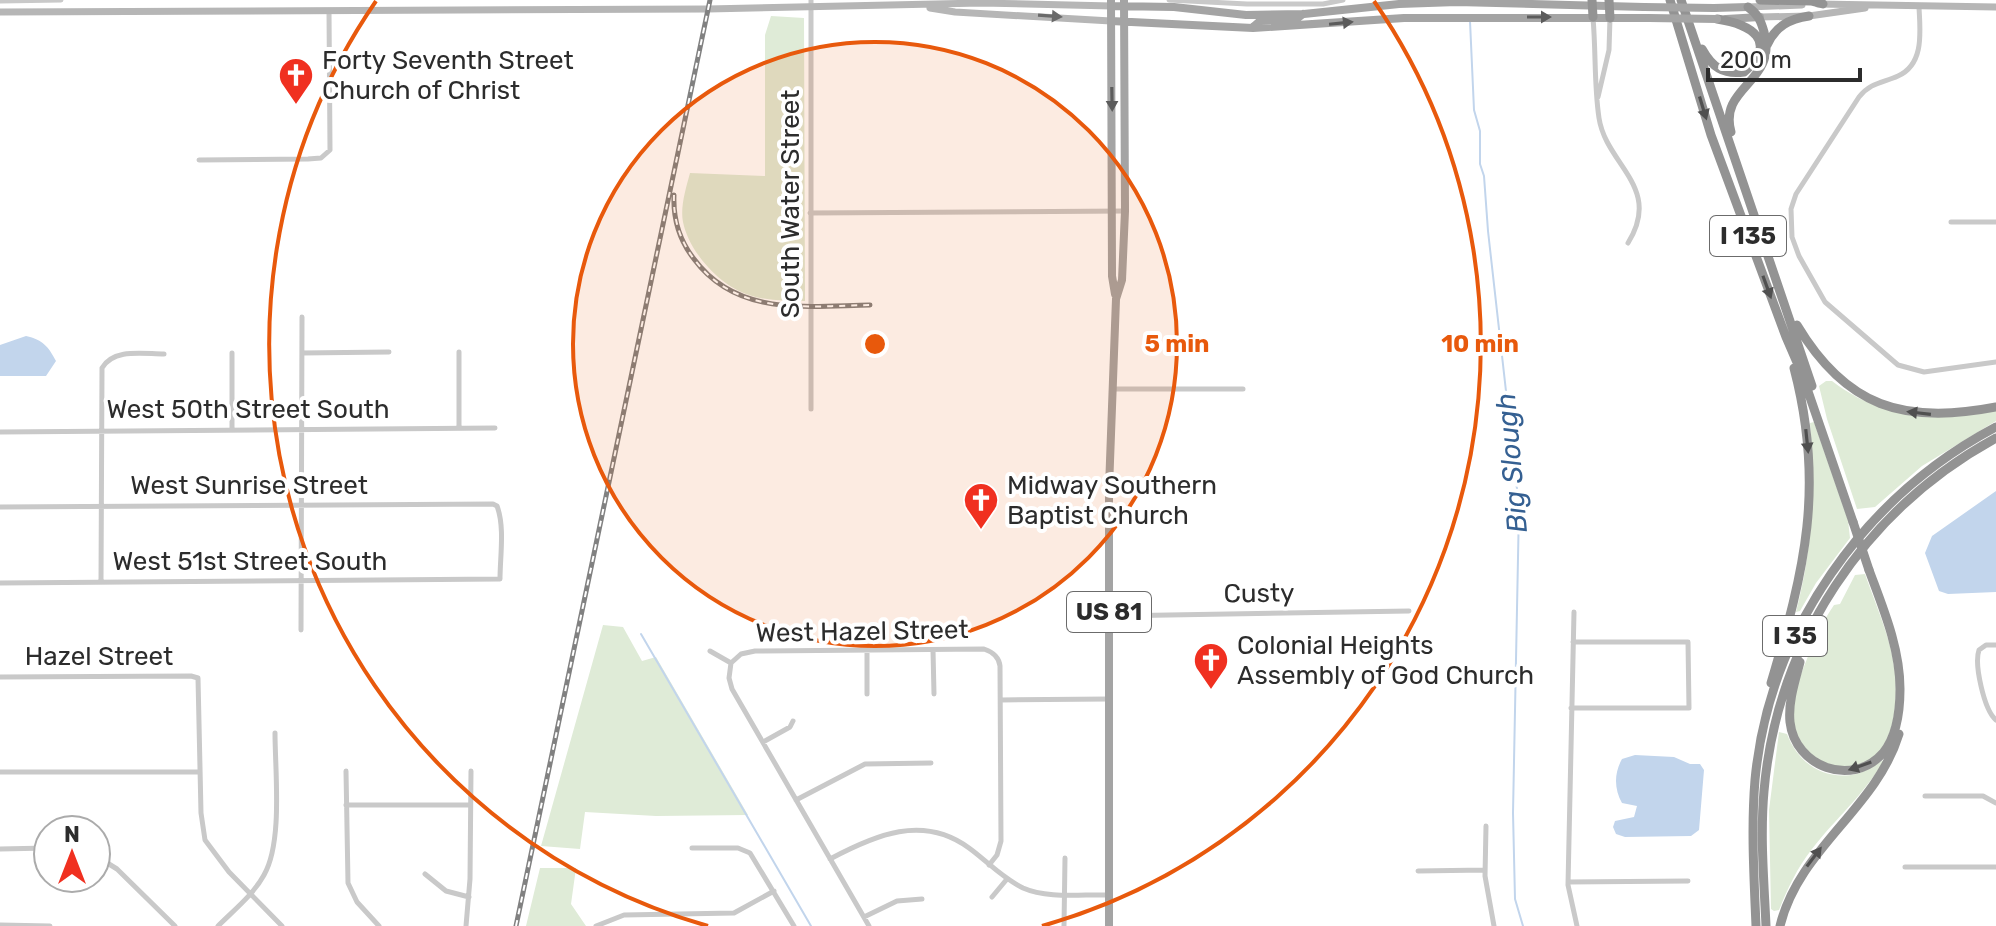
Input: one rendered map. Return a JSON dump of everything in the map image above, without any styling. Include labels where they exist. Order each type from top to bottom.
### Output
[{"type":"highway","name":"I 135","points":[[1670,0],[1711,135],[1786,337]]},
{"type":"highway","name":"I 135","points":[[1681,0],[1789,311]]},
{"type":"highway","points":[[1760,0],[1823,4]]},
{"type":"highway","points":[[1592,2],[1593,17]]},
{"type":"highway","points":[[1610,2],[1610,18]]},
{"type":"highway","points":[[1747,194],[1728,123],[1729,111],[1738,95],[1761,69],[1768,54],[1760,17],[1748,7]]},
{"type":"highway","points":[[1767,45],[1783,24],[1809,16]]},
{"type":"highway","points":[[1690,30],[1708,60],[1718,69],[1727,73],[1744,72],[1755,61],[1760,44],[1758,37],[1743,24],[1717,19]]},
{"type":"highway","points":[[1789,311],[1854,520]]},
{"type":"highway","points":[[1789,311],[1822,362],[1855,391],[1875,401],[1903,411],[1941,415],[1996,407]]},
{"type":"highway","points":[[1780,926],[1788,900],[1803,872],[1874,785],[1894,750],[1905,701],[1904,669],[1897,638],[1786,337]]},
{"type":"highway","points":[[1762,738],[1765,702],[1803,568],[1809,517],[1808,443],[1786,337]]},
{"type":"highway","name":"I 35","points":[[1756,926],[1753,814],[1762,738],[1774,690],[1793,640],[1815,597],[1868,525],[1919,477],[1996,427]]},
{"type":"highway","name":"I 35","points":[[1766,926],[1763,813],[1766,770],[1774,725],[1805,638],[1847,566],[1908,500],[1954,464],[1996,438]]},
{"type":"highway","points":[[1847,566],[1800,662],[1791,705],[1790,723],[1797,744],[1814,763],[1829,769],[1856,769],[1876,759],[1889,744],[1897,721],[1900,689],[1898,664],[1871,568]]},
{"type":"main road","points":[[1112,3],[1246,15],[1304,14],[1379,3],[1610,2],[1644,7],[1748,7]]},
{"type":"main road","name":"US 81","points":[[1109,926],[1111,389],[1116,299],[1112,276],[1112,3]]},
{"type":"main road","points":[[1124,3],[1124,22]]},
{"type":"main road","points":[[1253,28],[1260,21],[1295,20],[1304,14]]},
{"type":"main road","points":[[1194,24],[1206,21],[1242,23],[1246,15]]},
{"type":"main road","points":[[1111,21],[1253,28],[1380,19],[1760,17]]},
{"type":"main road","name":"US 81","points":[[1116,299],[1122,280],[1125,211],[1124,22]]},
{"type":"street","points":[[0,1],[61,0]]},
{"type":"street","points":[[164,0],[164,11]]},
{"type":"street","points":[[373,0],[373,9]]},
{"type":"street","points":[[1169,0],[1247,4],[1323,4],[1343,0]]},
{"type":"street","points":[[916,2],[955,12],[1111,21]]},
{"type":"street","points":[[0,12],[607,4],[1112,3]]},
{"type":"street","points":[[1379,3],[1380,19]]},
{"type":"street","points":[[1760,17],[1809,16],[1874,3]]},
{"type":"street","points":[[1748,7],[1874,3],[1919,7],[1950,4],[1996,7]]},
{"type":"street","name":"South Water Street","points":[[810,4],[811,409]]},
{"type":"street","points":[[1246,15],[1247,4]]},
{"type":"street","points":[[1919,7],[1920,42],[1913,63],[1897,77],[1867,88],[1859,97],[1796,194],[1790,225],[1799,256],[1825,302],[1898,365],[1924,372],[1996,362]]},
{"type":"street","points":[[199,160],[308,159],[327,154],[330,150],[329,10]]},
{"type":"street","points":[[1593,17],[1594,87],[1598,98]]},
{"type":"street","points":[[1610,18],[1609,50],[1598,98],[1599,120],[1634,186],[1640,212],[1638,226],[1628,243]]},
{"type":"street","points":[[810,213],[1125,211]]},
{"type":"street","points":[[1951,222],[1996,222]]},
{"type":"street","points":[[301,630],[302,317]]},
{"type":"street","points":[[302,353],[389,352]]},
{"type":"street","points":[[459,352],[459,428]]},
{"type":"street","points":[[232,353],[232,429]]},
{"type":"street","points":[[101,583],[101,376],[105,363],[119,354],[164,354]]},
{"type":"street","points":[[1111,389],[1243,389]]},
{"type":"street","name":"West 50th Street South","points":[[0,432],[495,428]]},
{"type":"street","name":"West Sunrise Street","points":[[0,507],[497,506],[500,512],[500,579]]},
{"type":"street","name":"West 51st Street South","points":[[0,583],[500,579]]},
{"type":"street","name":"Custy","points":[[1109,616],[1409,611]]},
{"type":"street","points":[[1574,612],[1568,882],[1577,926]]},
{"type":"street","points":[[1571,708],[1689,708],[1688,642],[1573,642]]},
{"type":"street","points":[[1994,718],[1977,661],[1979,650],[1986,645],[1996,645]]},
{"type":"street","name":"West Hazel Street","points":[[731,663],[741,654],[755,651],[984,649],[996,656],[1000,667],[1001,700]]},
{"type":"street","points":[[867,650],[867,694]]},
{"type":"street","points":[[933,650],[934,694]]},
{"type":"street","points":[[710,651],[731,663],[729,678],[732,687],[869,926]]},
{"type":"street","name":"Hazel Street","points":[[0,677],[198,678],[200,772]]},
{"type":"street","points":[[989,865],[997,855],[1001,841],[1001,700],[1109,699]]},
{"type":"street","points":[[763,742],[790,727],[793,721]]},
{"type":"street","points":[[218,926],[263,877],[274,849],[275,733]]},
{"type":"street","points":[[796,800],[863,765],[931,763]]},
{"type":"street","points":[[346,771],[348,883],[357,902],[379,926]]},
{"type":"street","points":[[466,926],[471,771]]},
{"type":"street","points":[[0,772],[200,772],[205,840],[216,858],[282,926]]},
{"type":"street","points":[[1925,796],[1983,796],[1996,803]]},
{"type":"street","points":[[346,805],[470,805]]},
{"type":"street","points":[[1486,826],[1485,870],[1494,926]]},
{"type":"street","points":[[830,859],[877,835],[896,831],[928,831],[960,841],[1007,879],[1035,892],[1109,895]]},
{"type":"street","points":[[0,849],[32,848]]},
{"type":"street","points":[[692,848],[729,848],[752,855],[794,926]]},
{"type":"street","points":[[1064,926],[1065,858]]},
{"type":"street","points":[[112,866],[175,926]]},
{"type":"street","points":[[1905,867],[1996,867]]},
{"type":"street","points":[[1418,871],[1485,870]]},
{"type":"street","points":[[425,874],[446,891],[469,897]]},
{"type":"street","points":[[992,897],[1007,879]]},
{"type":"street","points":[[1568,882],[1688,881]]},
{"type":"street","points":[[596,926],[624,915],[734,913],[774,891]]},
{"type":"street","points":[[864,917],[897,901],[922,899]]},
{"type":"street","points":[[0,925],[50,926]]},
{"type":"green space","points":[[771,16],[804,18],[805,301],[756,297],[727,284],[699,256],[686,233],[682,216],[690,173],[765,176],[765,35]]},
{"type":"green space","points":[[1832,381],[1871,404],[1890,410],[1952,416],[1996,410],[1996,421],[1922,466],[1875,507],[1857,509],[1819,386]]},
{"type":"green space","points":[[1814,422],[1848,520],[1850,538],[1816,583],[1800,611],[1796,612],[1809,541],[1812,495],[1810,423]]},
{"type":"green space","points":[[1865,574],[1891,649],[1896,683],[1895,711],[1883,746],[1872,758],[1844,767],[1817,758],[1805,748],[1797,735],[1793,703],[1803,670],[1826,617],[1834,605],[1840,604],[1855,575]]},
{"type":"green space","points":[[603,625],[623,627],[642,661],[656,657],[748,815],[656,816],[585,812],[580,849],[541,846]]},
{"type":"green space","points":[[1779,732],[1787,734],[1805,761],[1833,775],[1856,774],[1884,760],[1868,784],[1807,856],[1779,910],[1774,911],[1771,909],[1769,810]]},
{"type":"green space","points":[[540,868],[576,868],[571,904],[586,926],[526,926]]},
{"type":"water","points":[[26,336],[44,344],[56,361],[46,376],[0,376],[0,345]]},
{"type":"water","points":[[1996,491],[1996,592],[1948,594],[1939,591],[1925,553],[1932,536]]},
{"type":"water","points":[[1635,755],[1674,757],[1690,764],[1700,764],[1704,770],[1699,830],[1691,836],[1625,837],[1616,834],[1613,827],[1615,821],[1634,817],[1637,806],[1622,803],[1616,781],[1622,759]]},
{"type":"waterway","name":"Big Slough","points":[[1470,21],[1474,110],[1480,131],[1480,164],[1484,176],[1519,507],[1513,813],[1515,899],[1523,926]]},
{"type":"waterway","points":[[641,634],[811,926]]},
{"type":"railway","points":[[516,926],[710,0]]},
{"type":"railway","points":[[674,195],[678,229],[689,252],[711,278],[731,291],[774,304],[870,305]]},
{"type":"place","name":"Forty Seventh Street Church of Christ","points":[[296,106]]},
{"type":"place","name":"Midway Southern Baptist Church","points":[[981,531]]},
{"type":"place","name":"Colonial Heights Assembly of God Church","points":[[1211,691]]}]
